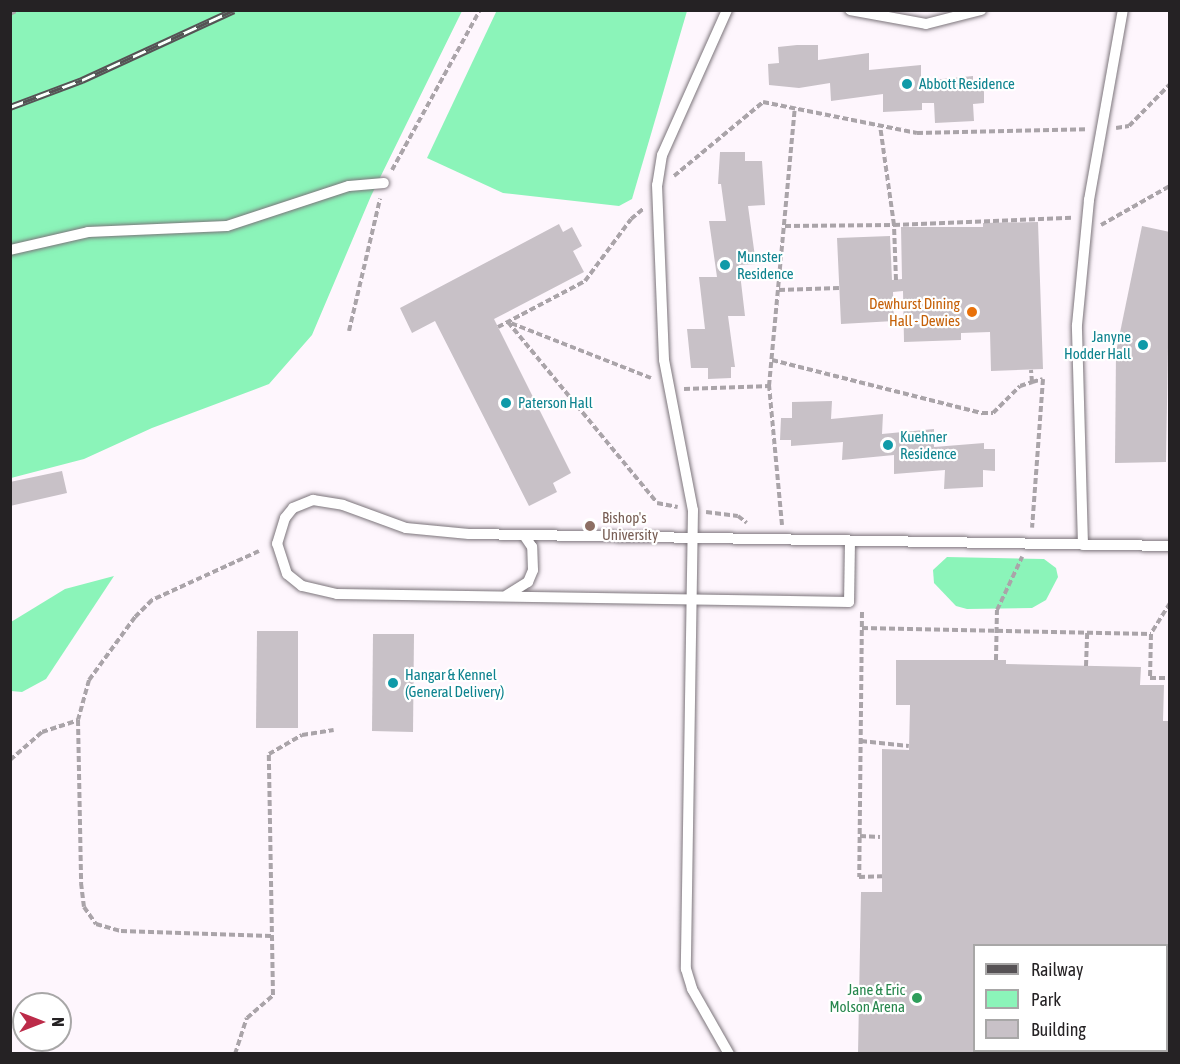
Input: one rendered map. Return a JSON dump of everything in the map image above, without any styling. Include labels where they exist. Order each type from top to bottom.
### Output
[{"type":"lane","points":[[727,10],[662,155],[658,198],[664,360],[690,491],[694,538],[686,969],[692,989],[729,1053]]},
{"type":"lane","points":[[850,10],[926,24],[981,10]]},
{"type":"lane","points":[[1083,545],[1076,363],[1086,226],[1100,129],[1123,10]]},
{"type":"lane","points":[[10,250],[88,232],[227,226],[350,186],[384,183]]},
{"type":"lane","points":[[850,541],[849,602],[318,591],[287,574],[277,544],[280,530],[293,508],[313,500],[343,505],[406,528],[524,535],[1170,546]]},
{"type":"lane","points":[[505,596],[528,582],[533,570],[532,547],[524,535]]},
{"type":"path","points":[[10,14],[18,10]]},
{"type":"path","points":[[350,331],[384,183],[480,10]]},
{"type":"path","points":[[498,327],[585,281],[631,219],[658,198],[674,176],[763,102],[880,126],[940,133],[1100,129],[1129,126],[1170,84]]},
{"type":"path","points":[[783,540],[769,386],[795,107]]},
{"type":"path","points":[[880,126],[894,225],[897,280]]},
{"type":"path","points":[[785,226],[894,225],[1075,218],[1086,226],[1102,225],[1170,186]]},
{"type":"path","points":[[779,290],[839,288]]},
{"type":"path","points":[[772,360],[982,413],[993,413],[1020,386],[1043,379],[1030,544],[997,610],[996,660]]},
{"type":"path","points":[[1030,370],[1032,382]]},
{"type":"path","points":[[259,551],[152,600],[135,617],[88,680],[78,720],[81,883],[84,907],[96,924],[121,932],[272,936]]},
{"type":"path","points":[[1170,603],[1151,634],[1150,678],[1170,678]]},
{"type":"path","points":[[862,628],[1151,634]]},
{"type":"path","points":[[1086,666],[1087,633]]},
{"type":"path","points":[[10,760],[42,732],[78,720]]},
{"type":"path","points":[[235,1053],[247,1018],[273,995],[269,754],[302,735],[334,730]]},
{"type":"path","points":[[861,741],[909,746]]},
{"type":"path","points":[[860,836],[880,837]]},
{"type":"green space","points":[[497,10],[687,11],[632,199],[619,206],[503,193],[427,158]]},
{"type":"green space","points":[[11,11],[462,11],[371,196],[312,335],[269,384],[152,428],[84,459],[11,478]]},
{"type":"green space","points":[[947,557],[1044,559],[1056,568],[1058,577],[1046,600],[1032,608],[967,609],[956,606],[934,583],[933,570]]},
{"type":"green space","points":[[114,576],[46,679],[22,692],[11,691],[11,622],[65,589]]},
{"type":"building","name":"Abbott Residence","points":[[818,45],[818,60],[869,53],[869,70],[921,65],[921,81],[973,76],[973,81],[984,81],[984,103],[973,104],[974,121],[935,123],[934,103],[922,103],[922,110],[883,112],[883,94],[831,101],[830,83],[799,88],[769,85],[768,64],[779,63],[778,47]]},
{"type":"building","name":"Munster Residence","points":[[720,152],[745,152],[745,161],[762,161],[765,205],[748,206],[756,264],[739,265],[745,316],[728,316],[735,367],[731,367],[731,378],[708,379],[708,368],[691,368],[687,329],[705,329],[699,277],[717,277],[709,221],[726,221],[721,184],[718,184]]},
{"type":"building","name":"Dewhurst Dining Hall - Dewies","points":[[1038,222],[1043,369],[991,371],[990,332],[961,333],[961,340],[904,342],[903,291],[893,292],[894,321],[841,324],[837,238],[890,236],[892,280],[902,279],[901,227],[983,227],[983,223]]},
{"type":"building","name":"Paterson Hall","points":[[559,224],[563,232],[572,227],[582,246],[573,251],[584,272],[494,319],[571,473],[553,483],[557,492],[529,506],[435,321],[412,333],[400,308]]},
{"type":"building","name":"Janyne Hodder Hall","points":[[1142,226],[1170,232],[1166,462],[1115,463],[1116,352]]},
{"type":"building","name":"Kuehner Residence","points":[[832,401],[831,419],[883,414],[882,434],[934,429],[934,447],[984,443],[984,449],[995,449],[995,471],[983,470],[983,487],[944,489],[945,470],[894,474],[894,455],[842,460],[843,442],[791,446],[791,440],[780,440],[781,418],[792,418],[792,402]]},
{"type":"building","points":[[62,471],[67,493],[10,506],[10,482]]},
{"type":"building","points":[[257,631],[298,631],[298,728],[256,728]]},
{"type":"building","name":"Hangar & Kennel (General Delivery)","points":[[373,634],[414,634],[413,732],[372,731]]},
{"type":"building","points":[[896,660],[1006,660],[1006,664],[1141,667],[1140,685],[1164,685],[1163,721],[1170,721],[1170,1020],[1168,944],[973,944],[973,1052],[1137,1052],[1137,1054],[858,1054],[861,892],[882,892],[882,749],[909,750],[910,705],[896,705]]},
{"type":"railway","points":[[10,107],[82,80],[234,10]]},
{"type":"place","name":"Abbott Residence","points":[[907,84]]},
{"type":"place","name":"Munster Residence","points":[[725,265]]},
{"type":"place","name":"Dewhurst Dining Hall - Dewies","points":[[972,312]]},
{"type":"place","name":"Janyne Hodder Hall","points":[[1143,345]]},
{"type":"place","name":"Paterson Hall","points":[[506,403]]},
{"type":"place","name":"Kuehner Residence","points":[[888,445]]},
{"type":"place","name":"Bishop's University","points":[[590,526]]},
{"type":"place","name":"Hangar & Kennel (General Delivery)","points":[[393,683]]},
{"type":"place","name":"Jane & Eric Molson Arena","points":[[917,998]]}]
